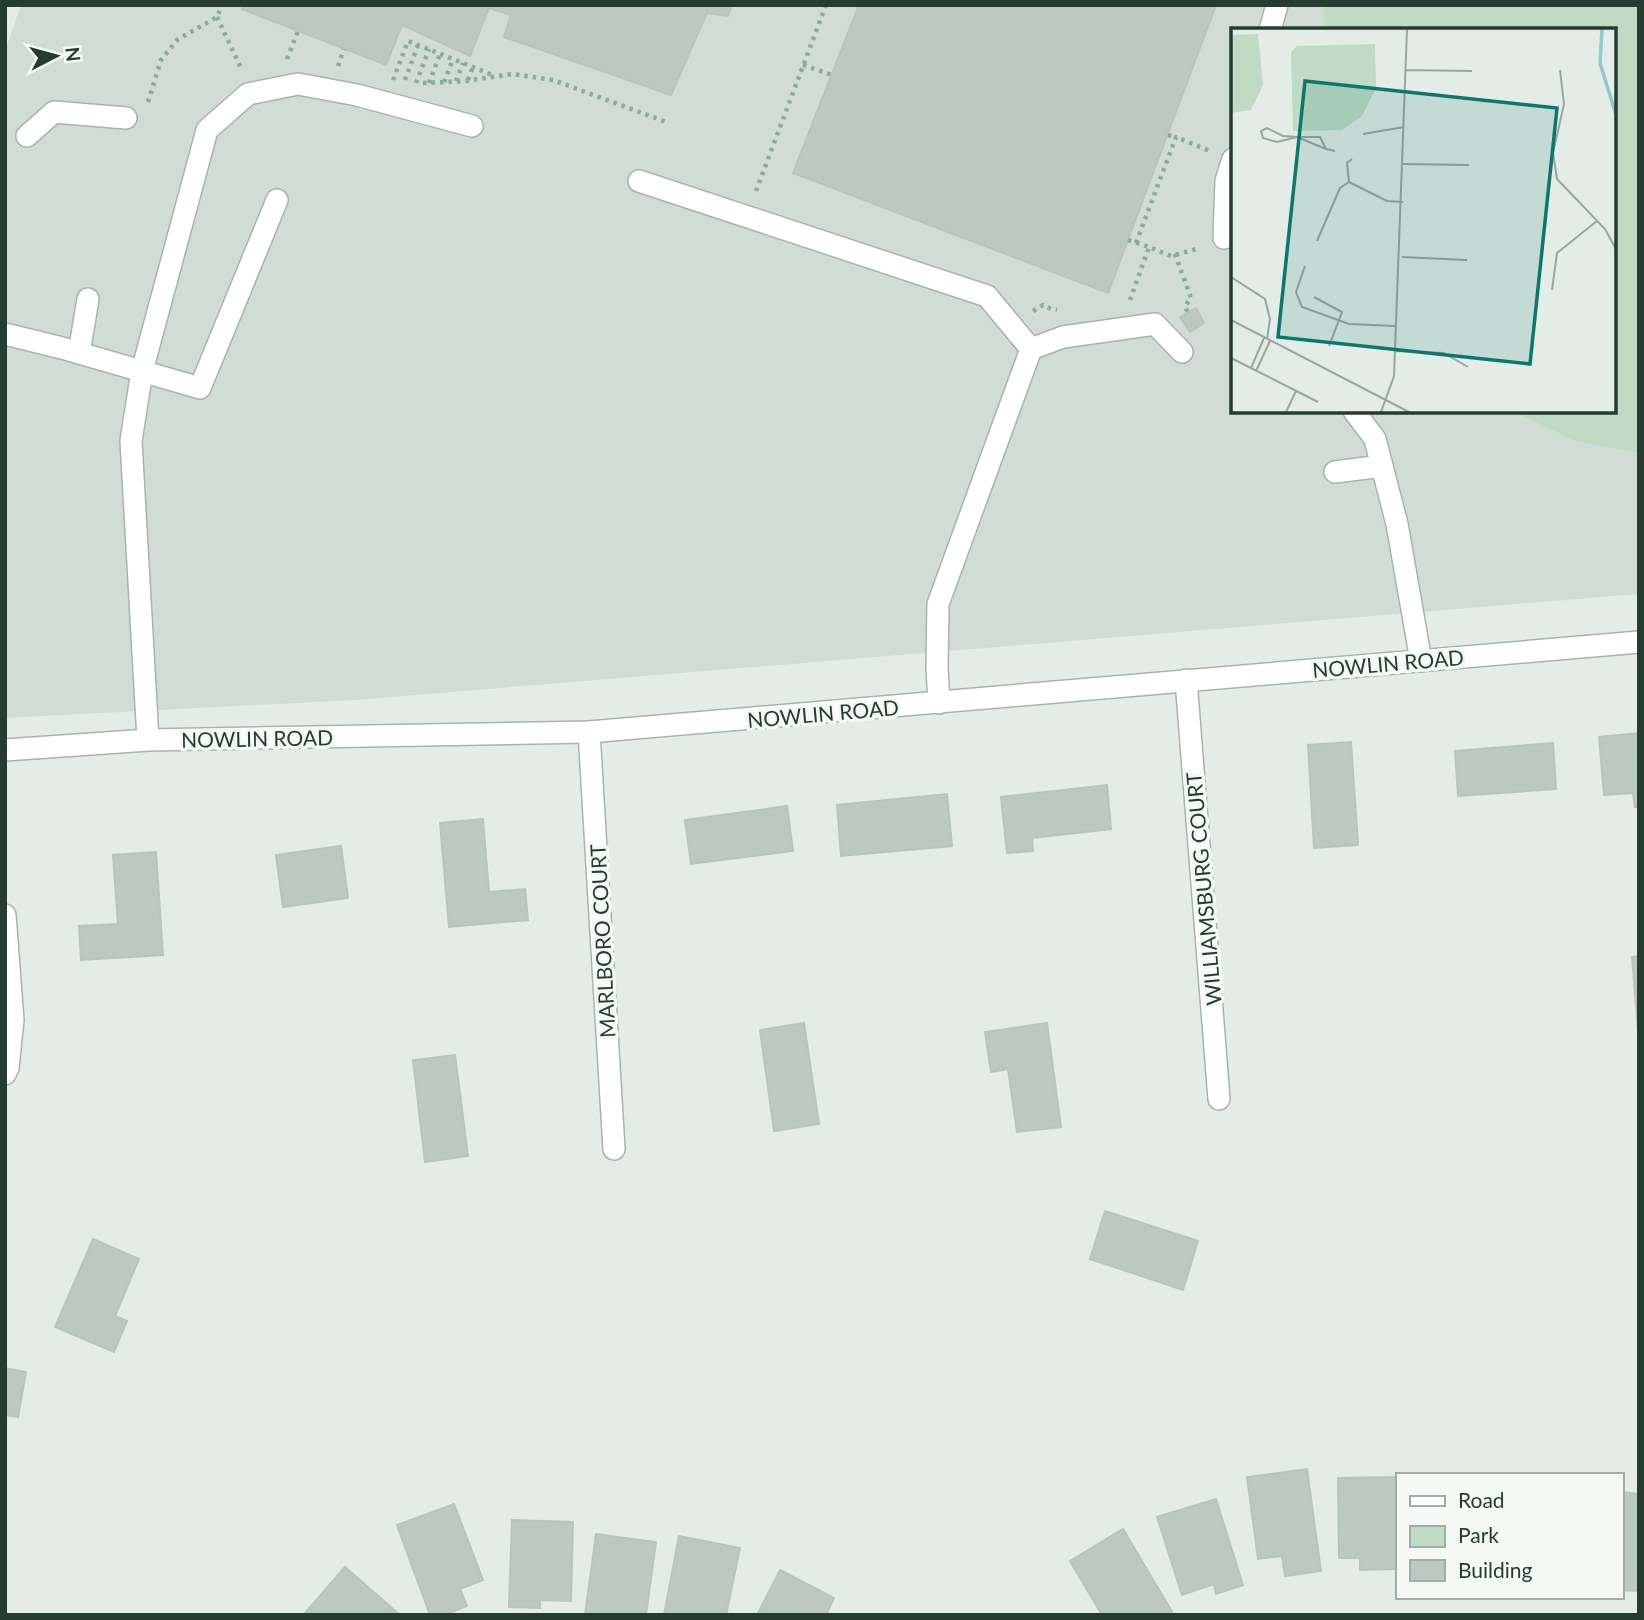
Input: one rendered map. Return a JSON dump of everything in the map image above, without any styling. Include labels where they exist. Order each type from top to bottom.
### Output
[{"type":"street","points":[[1271,28],[1277,5]]},
{"type":"street","points":[[1283,5],[1286,28]]},
{"type":"street","points":[[148,740],[131,441],[142,371],[207,130],[248,94],[298,84],[357,95],[472,126]]},
{"type":"street","points":[[27,136],[54,112],[126,118]]},
{"type":"street","points":[[1223,155],[1230,179],[1224,238]]},
{"type":"street","points":[[639,181],[987,296],[1031,349]]},
{"type":"street","points":[[5,334],[200,388],[277,200]]},
{"type":"street","points":[[79,353],[88,299]]},
{"type":"street","points":[[939,703],[938,604],[1031,349],[1063,337],[1155,324],[1182,352]]},
{"type":"street","points":[[1356,413],[1375,439],[1397,524],[1421,661]]},
{"type":"street","points":[[1335,472],[1382,466]]},
{"type":"street","name":"NOWLIN ROAD","points":[[5,750],[148,740],[589,732],[1639,642]]},
{"type":"street","name":"WILLIAMSBURG COURT","points":[[1186,680],[1219,1099]]},
{"type":"street","name":"MARLBORO COURT","points":[[589,732],[614,1149]]},
{"type":"street","points":[[5,915],[13,1020],[5,1074]]},
{"type":"path","points":[[126,118],[142,121],[161,60],[177,40],[217,17],[222,5]]},
{"type":"path","points":[[747,216],[826,5]]},
{"type":"path","points":[[217,17],[244,75]]},
{"type":"path","points":[[286,63],[298,31]]},
{"type":"path","points":[[393,80],[408,41],[496,76]]},
{"type":"path","points":[[404,82],[418,45]]},
{"type":"path","points":[[336,70],[344,49]]},
{"type":"path","points":[[416,83],[429,49]]},
{"type":"path","points":[[429,83],[440,54]]},
{"type":"path","points":[[443,82],[453,59]]},
{"type":"path","points":[[456,81],[463,63]]},
{"type":"path","points":[[803,65],[832,75]]},
{"type":"path","points":[[468,80],[473,67]]},
{"type":"path","points":[[329,69],[346,73]]},
{"type":"path","points":[[480,79],[482,71]]},
{"type":"path","points":[[383,79],[429,83],[512,74],[553,80],[670,123]]},
{"type":"path","points":[[1168,135],[1223,155]]},
{"type":"path","points":[[1136,243],[1176,137]]},
{"type":"path","points":[[1128,240],[1171,256],[1224,238]]},
{"type":"path","points":[[1129,302],[1149,247]]},
{"type":"path","points":[[1175,254],[1191,298],[1185,306],[1188,313]]},
{"type":"path","points":[[1010,324],[1044,305],[1063,310]]},
{"type":"shaded area","points":[[21,5],[1639,5],[1639,594],[355,700],[5,718],[5,51]]},
{"type":"green space","points":[[1323,5],[1639,5],[1639,453],[1576,441],[1517,413],[1616,413],[1616,28],[1326,28]]},
{"type":"building","points":[[243,5],[732,5],[728,16],[707,13],[671,95],[504,37],[511,15],[489,8],[470,56],[402,25],[386,65],[242,9]]},
{"type":"building","points":[[859,5],[1216,5],[1108,293],[793,173]]},
{"type":"building","points":[[1196,308],[1204,323],[1190,332],[1180,317]]},
{"type":"building","points":[[1639,733],[1639,807],[1635,807],[1633,793],[1604,795],[1599,737]]},
{"type":"building","points":[[1351,742],[1358,845],[1314,848],[1308,745]]},
{"type":"building","points":[[1553,743],[1556,789],[1458,796],[1455,751]]},
{"type":"building","points":[[1107,785],[1111,829],[1032,838],[1033,851],[1007,853],[1001,797]]},
{"type":"building","points":[[947,794],[952,846],[841,856],[837,805]]},
{"type":"building","points":[[787,806],[793,851],[691,864],[685,820]]},
{"type":"building","points":[[483,819],[489,892],[525,889],[528,920],[449,927],[440,823]]},
{"type":"building","points":[[341,846],[348,898],[283,907],[276,855]]},
{"type":"building","points":[[156,852],[163,955],[81,960],[79,926],[118,924],[113,855]]},
{"type":"building","points":[[1639,956],[1639,1042],[1632,957]]},
{"type":"building","points":[[804,1023],[819,1124],[774,1131],[760,1030]]},
{"type":"building","points":[[1047,1023],[1061,1127],[1017,1132],[1008,1069],[991,1072],[985,1032]]},
{"type":"building","points":[[455,1055],[468,1156],[425,1162],[413,1060]]},
{"type":"building","points":[[1105,1211],[1198,1241],[1183,1290],[1090,1259]]},
{"type":"building","points":[[93,1239],[139,1259],[115,1316],[127,1321],[114,1352],[55,1327]]},
{"type":"building","points":[[5,1368],[26,1372],[18,1417],[5,1415]]},
{"type":"building","points":[[1307,1469],[1321,1571],[1285,1576],[1282,1556],[1258,1559],[1247,1477]]},
{"type":"building","points":[[1396,1477],[1396,1569],[1360,1570],[1360,1558],[1339,1558],[1338,1478]]},
{"type":"building","points":[[1623,1492],[1639,1494],[1639,1591],[1623,1590]]},
{"type":"building","points":[[1216,1499],[1243,1585],[1216,1594],[1214,1584],[1182,1595],[1157,1517]]},
{"type":"building","points":[[454,1504],[483,1580],[460,1589],[467,1606],[444,1615],[430,1615],[397,1525]]},
{"type":"building","points":[[512,1520],[573,1522],[571,1601],[540,1600],[540,1608],[509,1607]]},
{"type":"building","points":[[1123,1529],[1174,1615],[1102,1615],[1070,1561]]},
{"type":"building","points":[[596,1534],[656,1542],[646,1615],[585,1615]]},
{"type":"building","points":[[679,1536],[740,1548],[726,1615],[664,1615]]},
{"type":"building","points":[[345,1567],[400,1615],[307,1615],[305,1613]]},
{"type":"building","points":[[780,1570],[834,1598],[826,1615],[757,1615]]}]
